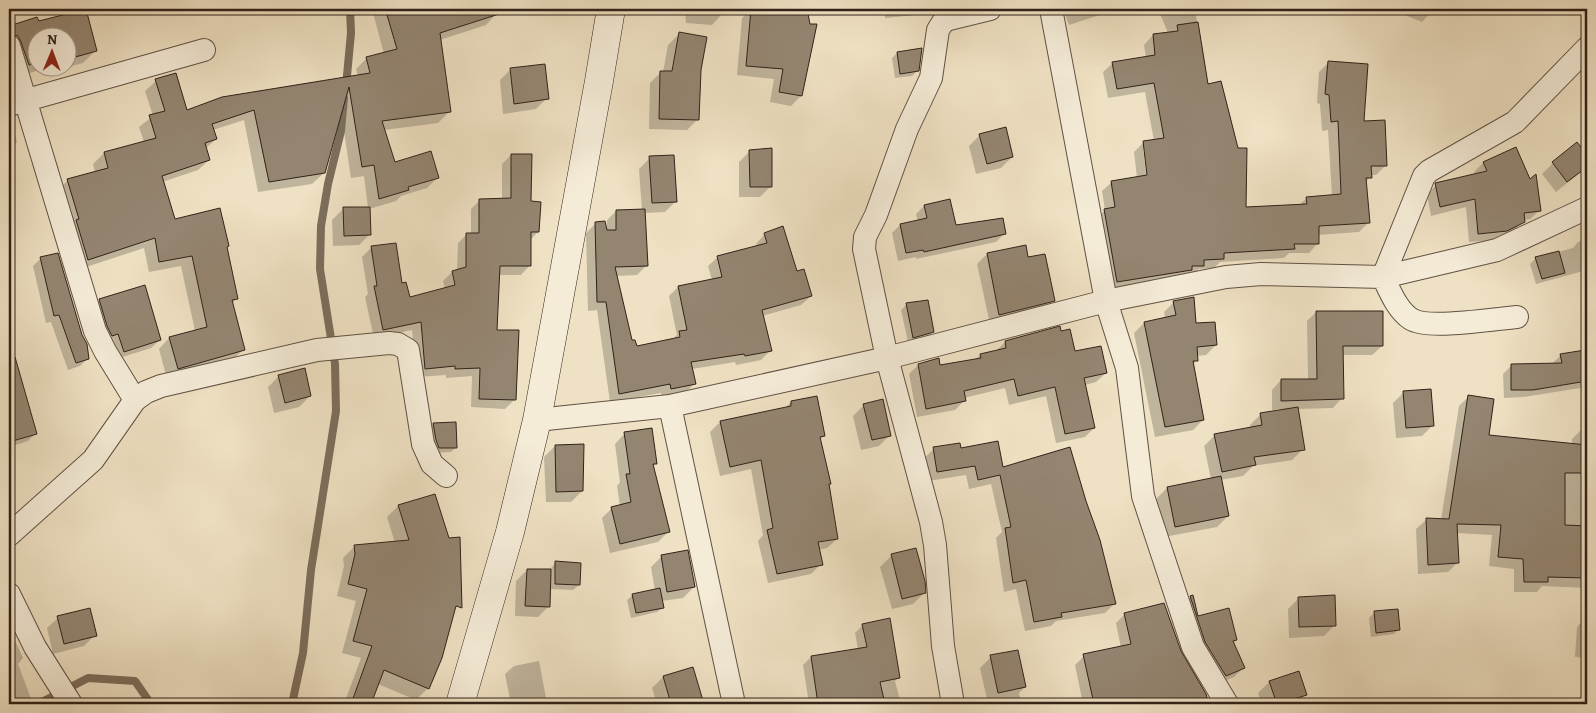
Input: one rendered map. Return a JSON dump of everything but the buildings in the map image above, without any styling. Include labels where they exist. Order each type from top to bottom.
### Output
[{"type":"main road","points":[[460,704],[510,532],[537,420],[611,9]]},
{"type":"street","points":[[953,704],[943,646],[935,545],[931,522],[887,358],[864,249],[865,237],[876,215],[907,129],[931,78],[938,30],[943,22],[990,9]]},
{"type":"street","points":[[1051,9],[1106,301],[1127,368],[1143,496],[1193,647],[1227,704]]},
{"type":"street","points":[[9,46],[17,103],[95,330],[105,351],[136,400]]},
{"type":"street","points":[[1383,278],[1424,176],[1429,171],[1516,122],[1587,48]]},
{"type":"street","points":[[17,103],[204,50]]},
{"type":"street","points":[[537,420],[670,406],[887,358],[1106,301],[1242,274],[1383,278],[1497,250],[1587,208]]},
{"type":"street","points":[[1383,278],[1402,310],[1410,318],[1419,322],[1434,324],[1517,317]]},
{"type":"street","points":[[9,535],[93,460],[136,400],[146,392],[161,386],[342,346],[389,343],[398,344],[408,350],[423,444],[432,464],[446,476]]},
{"type":"street","points":[[670,406],[734,704]]},
{"type":"street","points":[[9,594],[35,647],[71,704]]},
{"type":"waterway","points":[[346,86],[351,33],[350,9]]},
{"type":"waterway","points":[[292,704],[303,653],[311,570],[336,411],[335,364],[320,269],[321,226],[328,184],[341,131],[344,98]]},
{"type":"waterway","points":[[38,704],[88,678],[135,681],[151,704]]}]
